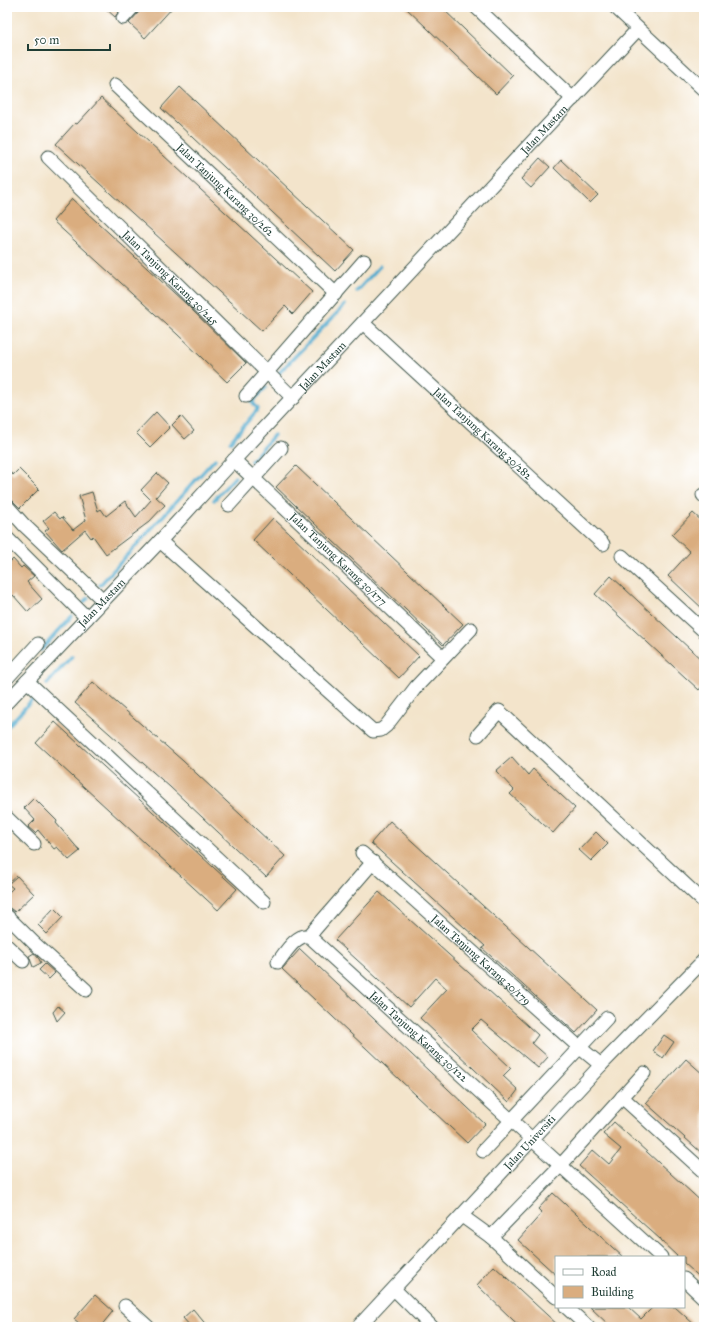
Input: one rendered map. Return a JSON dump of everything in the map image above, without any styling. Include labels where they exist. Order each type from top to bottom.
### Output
[{"type":"street","points":[[123,18],[133,7]]},
{"type":"street","points":[[476,7],[573,99]]},
{"type":"street","points":[[615,7],[704,90]]},
{"type":"street","name":"Jalan Mastam","points":[[7,702],[160,542],[234,460],[638,29]]},
{"type":"street","name":"Jalan Tanjung Karang 30/262","points":[[115,85],[336,294]]},
{"type":"street","name":"Jalan Tanjung Karang 30/245","points":[[48,158],[293,398]]},
{"type":"street","points":[[246,396],[364,260]]},
{"type":"street","name":"Jalan Tanjung Karang 30/282","points":[[363,323],[603,544]]},
{"type":"street","points":[[229,505],[281,448]]},
{"type":"street","name":"Jalan Tanjung Karang 30/177","points":[[234,460],[443,658]]},
{"type":"street","points":[[7,506],[24,525],[103,600]]},
{"type":"street","points":[[7,538],[87,618]]},
{"type":"street","points":[[160,542],[373,731],[381,730],[386,726],[416,687],[471,629]]},
{"type":"street","points":[[622,556],[704,631]]},
{"type":"street","points":[[38,644],[8,674],[25,683],[264,902]]},
{"type":"street","points":[[478,735],[499,711],[704,902]]},
{"type":"street","points":[[7,818],[34,844]]},
{"type":"street","name":"Jalan Tanjung Karang 30/179","points":[[362,853],[601,1065]]},
{"type":"street","points":[[278,962],[293,944],[306,935],[373,862]]},
{"type":"street","points":[[7,916],[34,943],[86,990]]},
{"type":"street","name":"Jalan Tanjung Karang 30/122","points":[[306,935],[660,1256]]},
{"type":"street","points":[[7,946],[23,961]]},
{"type":"street","name":"Jalan Universiti","points":[[358,1327],[601,1065],[704,960]]},
{"type":"street","points":[[483,1151],[607,1018]]},
{"type":"street","points":[[491,1237],[560,1166],[644,1073]]},
{"type":"street","points":[[622,1097],[704,1172]]},
{"type":"street","points":[[462,1216],[491,1237],[555,1296]]},
{"type":"street","points":[[685,1280],[704,1298]]},
{"type":"street","points":[[394,1289],[432,1327]]},
{"type":"street","points":[[125,1306],[148,1327]]},
{"type":"street","points":[[567,1308],[588,1327]]},
{"type":"building","points":[[104,7],[122,7],[115,17]]},
{"type":"building","points":[[141,7],[173,7],[145,38],[129,23],[139,12]]},
{"type":"building","points":[[405,7],[441,7],[513,76],[496,94]]},
{"type":"building","points":[[180,87],[354,250],[335,271],[161,108]]},
{"type":"building","points":[[101,98],[312,292],[293,314],[285,306],[262,331],[56,144]]},
{"type":"building","points":[[540,158],[550,167],[531,188],[521,179]]},
{"type":"building","points":[[561,160],[598,195],[590,203],[554,168]]},
{"type":"building","points":[[72,199],[185,303],[246,363],[227,382],[177,334],[53,221]]},
{"type":"building","points":[[156,412],[170,427],[150,447],[136,433]]},
{"type":"building","points":[[181,416],[194,431],[185,439],[172,425]]},
{"type":"building","points":[[296,466],[463,624],[443,645],[276,487]]},
{"type":"building","points":[[19,469],[39,489],[20,508],[7,495],[7,470],[13,475]]},
{"type":"building","points":[[157,473],[168,483],[156,497],[165,505],[149,522],[106,554],[93,536],[91,538],[85,530],[62,550],[45,531],[49,528],[43,521],[54,512],[60,519],[62,517],[73,530],[86,520],[79,496],[92,492],[98,511],[101,509],[106,516],[125,501],[136,517],[151,500],[141,490]]},
{"type":"building","points":[[693,513],[704,523],[704,610],[668,576],[690,552],[672,535]]},
{"type":"building","points":[[273,518],[419,656],[399,678],[253,540]]},
{"type":"building","points":[[13,559],[21,568],[23,566],[34,576],[27,582],[42,599],[28,612],[13,595],[7,601],[7,565]]},
{"type":"building","points":[[611,576],[704,662],[704,684],[699,690],[595,594]]},
{"type":"building","points":[[93,682],[183,761],[285,856],[266,877],[170,787],[75,703]]},
{"type":"building","points":[[55,722],[237,889],[218,910],[36,743]]},
{"type":"building","points":[[512,757],[528,775],[533,769],[575,808],[553,833],[510,794],[514,790],[496,771]]},
{"type":"building","points":[[34,798],[57,821],[56,823],[80,851],[69,860],[57,847],[54,849],[38,830],[35,833],[28,827],[35,820],[24,808]]},
{"type":"building","points":[[390,821],[597,1010],[576,1033],[482,948],[485,946],[371,843]]},
{"type":"building","points":[[596,832],[608,844],[591,861],[579,850]]},
{"type":"building","points":[[17,876],[34,894],[15,912],[7,906],[7,894],[13,888],[8,884]]},
{"type":"building","points":[[379,892],[538,1035],[532,1043],[548,1057],[538,1068],[481,1020],[471,1030],[511,1068],[503,1076],[518,1090],[509,1102],[420,1018],[447,989],[435,978],[409,1007],[335,940]]},
{"type":"building","points":[[54,908],[63,917],[47,934],[38,925]]},
{"type":"building","points":[[300,949],[485,1124],[467,1143],[282,969]]},
{"type":"building","points":[[34,953],[41,963],[33,967],[29,956]]},
{"type":"building","points":[[45,964],[55,973],[49,979],[39,970]]},
{"type":"building","points":[[58,1006],[65,1012],[57,1021],[53,1012]]},
{"type":"building","points":[[664,1035],[674,1042],[663,1058],[653,1051]]},
{"type":"building","points":[[686,1059],[704,1075],[704,1155],[646,1103]]},
{"type":"building","points":[[614,1122],[704,1204],[704,1281],[685,1264],[685,1256],[677,1256],[579,1166],[593,1150],[609,1164],[621,1149],[603,1134]]},
{"type":"building","points":[[553,1193],[622,1256],[555,1256],[555,1274],[518,1240],[542,1213],[538,1209]]},
{"type":"building","points":[[494,1266],[560,1327],[521,1327],[513,1320],[477,1285]]},
{"type":"building","points":[[95,1295],[113,1311],[100,1327],[84,1327],[74,1319]]},
{"type":"building","points":[[591,1308],[629,1308],[641,1319],[652,1308],[676,1308],[697,1327],[611,1327]]},
{"type":"building","points":[[193,1309],[208,1327],[191,1327],[183,1318]]},
{"type":"waterway","points":[[357,291],[380,266]]},
{"type":"waterway","points":[[279,373],[345,305]]},
{"type":"waterway","points":[[230,442],[258,409],[252,402],[266,387]]},
{"type":"waterway","points":[[251,461],[274,435]]},
{"type":"waterway","points":[[100,585],[215,459]]},
{"type":"waterway","points":[[214,500],[235,477]]},
{"type":"waterway","points":[[84,602],[88,598]]},
{"type":"waterway","points":[[41,650],[72,616]]},
{"type":"waterway","points":[[47,684],[72,656]]},
{"type":"waterway","points":[[7,727],[32,700]]}]
